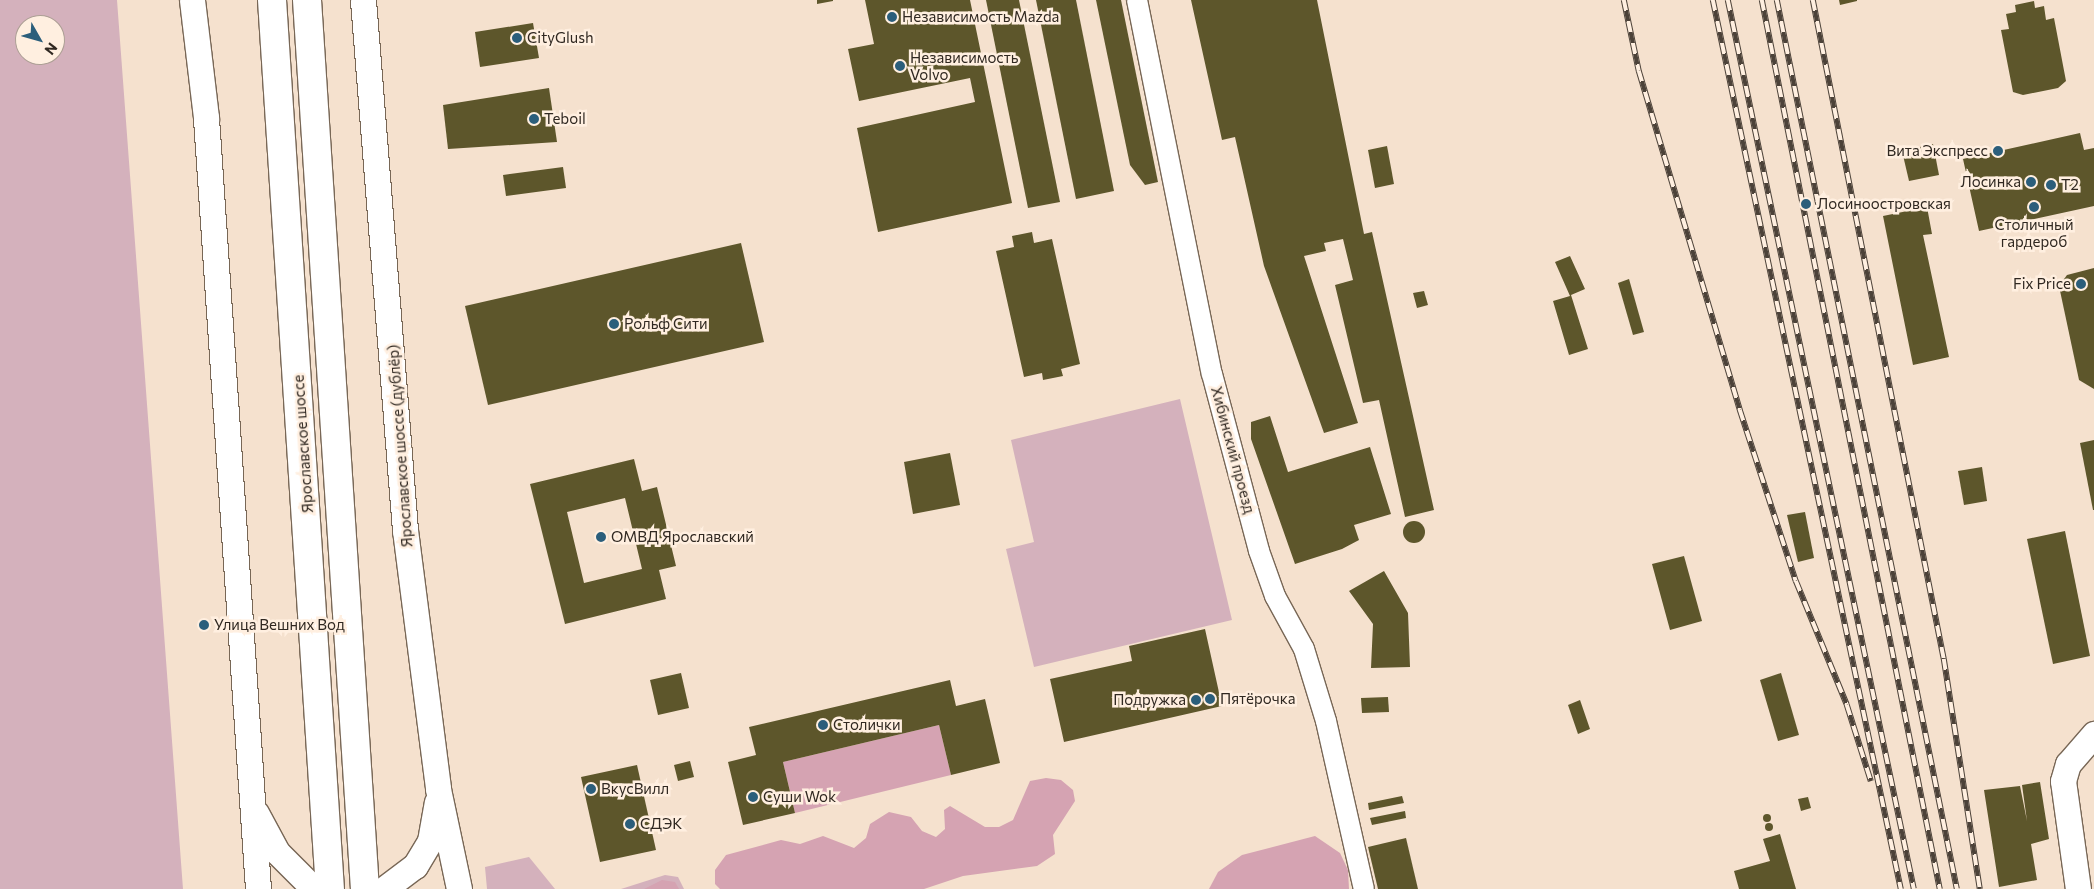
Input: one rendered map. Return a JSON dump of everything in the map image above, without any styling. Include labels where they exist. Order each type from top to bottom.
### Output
[{"type":"main road","name":"Ярославское шоссе","points":[[272,0],[330,889]]},
{"type":"main road","points":[[307,0],[313,45],[365,889]]},
{"type":"street","points":[[192,0],[206,118],[250,797],[258,889]]},
{"type":"street","points":[[313,45],[316,0]]},
{"type":"street","name":"Ярославское шоссе (дублёр)","points":[[363,0],[405,530],[438,789],[459,889]]},
{"type":"street","name":"Хибинский проезд","points":[[1137,0],[1215,384],[1260,551],[1275,596],[1304,649],[1326,721],[1364,889]]},
{"type":"street","points":[[2078,889],[2063,781],[2068,764],[2094,734]]},
{"type":"street","points":[[384,889],[415,866],[430,841],[438,789]]},
{"type":"street","points":[[250,797],[277,852],[314,889]]},
{"type":"shaded area","points":[[0,0],[117,0],[183,889],[0,889]]},
{"type":"shaded area","points":[[1180,399],[1232,620],[1034,667],[1006,549],[1034,542],[1011,440]]},
{"type":"shaded area","points":[[939,725],[951,775],[795,813],[783,762]]},
{"type":"shaded area","points":[[1046,778],[1061,780],[1073,790],[1075,801],[1053,835],[1055,854],[1037,866],[963,876],[924,889],[720,889],[715,884],[715,870],[726,855],[781,840],[800,844],[823,836],[854,848],[866,838],[870,824],[889,812],[911,817],[922,831],[936,837],[945,829],[944,810],[950,806],[985,827],[999,827],[1013,820],[1030,781]]},
{"type":"shaded area","points":[[1315,836],[1340,853],[1348,870],[1349,889],[1209,889],[1218,872],[1242,855]]},
{"type":"shaded area","points":[[529,857],[555,889],[487,889],[485,867]]},
{"type":"shaded area","points":[[665,875],[678,877],[684,889],[621,889]]},
{"type":"shaded area","points":[[662,880],[675,882],[679,889],[644,889]]},
{"type":"building","points":[[817,0],[833,0],[833,1],[817,4]]},
{"type":"building","points":[[865,0],[970,0],[1012,203],[878,232],[857,128],[975,102],[970,78],[859,101],[848,49],[874,44]]},
{"type":"building","points":[[986,0],[1019,0],[1060,202],[1028,208]]},
{"type":"building","points":[[1036,0],[1076,0],[1114,191],[1076,199]]},
{"type":"building","points":[[1096,0],[1121,0],[1158,182],[1145,185],[1130,165]]},
{"type":"building","points":[[1191,0],[1317,0],[1364,234],[1372,232],[1434,510],[1405,517],[1379,400],[1363,403],[1335,285],[1353,280],[1343,239],[1324,243],[1326,251],[1304,256],[1358,423],[1324,433],[1264,266],[1235,137],[1222,140]]},
{"type":"building","points":[[1839,0],[1857,0],[1857,1],[1840,5]]},
{"type":"building","points":[[2034,1],[2035,8],[2044,6],[2046,20],[2054,18],[2066,81],[2058,88],[2023,95],[2013,92],[2001,30],[2009,29],[2006,14],[2016,12],[2015,5]]},
{"type":"building","points":[[533,23],[539,58],[480,67],[475,32]]},
{"type":"building","points":[[549,88],[557,142],[448,149],[443,105]]},
{"type":"building","name":"Лосинка","points":[[2080,133],[2084,150],[2094,148],[2094,206],[1979,231],[1963,159]]},
{"type":"building","points":[[1933,144],[1939,175],[1909,181],[1902,151]]},
{"type":"building","points":[[1387,146],[1394,184],[1375,188],[1368,150]]},
{"type":"building","points":[[563,167],[566,188],[506,196],[503,175]]},
{"type":"building","name":"Лосиноостровская","points":[[1927,207],[1932,234],[1923,235],[1949,357],[1913,365],[1883,216]]},
{"type":"building","points":[[1032,232],[1034,243],[1052,239],[1080,364],[1061,369],[1063,376],[1043,380],[1042,373],[1024,377],[996,251],[1014,247],[1012,236]]},
{"type":"building","name":"Рольф Сити","points":[[741,243],[764,342],[488,405],[465,306]]},
{"type":"building","points":[[1570,256],[1585,289],[1571,295],[1588,349],[1569,355],[1553,301],[1570,296],[1555,262]]},
{"type":"building","points":[[2094,268],[2094,389],[2079,380],[2059,286],[2067,275]]},
{"type":"building","points":[[1629,279],[1644,332],[1633,335],[1618,283]]},
{"type":"building","points":[[1424,291],[1428,305],[1417,308],[1413,293]]},
{"type":"building","points":[[1270,416],[1288,472],[1370,447],[1391,514],[1354,525],[1359,540],[1342,549],[1295,564],[1251,439],[1251,422]]},
{"type":"building","points":[[2094,440],[2094,510],[2093,510],[2080,443]]},
{"type":"building","points":[[950,453],[960,505],[913,514],[904,462]]},
{"type":"building","points":[[634,459],[642,491],[657,487],[676,566],[659,570],[666,599],[565,624],[530,484]],"holes":[[[625,498],[642,569],[584,583],[567,512]]]},
{"type":"building","points":[[1982,467],[1987,501],[1964,505],[1958,471]]},
{"type":"building","points":[[1805,512],[1814,558],[1798,562],[1787,515]]},
{"type":"building","points":[[1414,521],[1422,524],[1425,532],[1422,540],[1414,543],[1406,540],[1403,532],[1406,524]]},
{"type":"building","points":[[2065,531],[2090,656],[2053,664],[2027,539]]},
{"type":"building","points":[[1684,556],[1702,621],[1670,630],[1652,564]]},
{"type":"building","points":[[1384,571],[1408,613],[1410,667],[1371,668],[1373,624],[1349,591]]},
{"type":"building","points":[[1205,629],[1222,706],[1064,742],[1050,679],[1132,661],[1129,646]]},
{"type":"building","points":[[681,673],[689,708],[658,715],[650,680]]},
{"type":"building","points":[[1781,673],[1799,735],[1778,741],[1760,680]]},
{"type":"building","points":[[950,680],[956,706],[985,699],[1000,763],[951,775],[939,725],[783,762],[795,813],[743,825],[728,762],[756,755],[749,727]]},
{"type":"building","points":[[1388,697],[1389,712],[1362,713],[1361,698]]},
{"type":"building","points":[[1580,700],[1590,729],[1578,734],[1568,705]]},
{"type":"building","points":[[690,761],[694,777],[678,781],[674,765]]},
{"type":"building","points":[[637,765],[656,850],[600,862],[581,777]]},
{"type":"building","points":[[2040,782],[2049,839],[2031,844],[2037,880],[1999,887],[1984,790],[2020,786],[2027,821],[2022,785]]},
{"type":"building","points":[[1402,796],[1404,803],[1369,810],[1368,803]]},
{"type":"building","points":[[1808,797],[1811,808],[1801,811],[1798,799]]},
{"type":"building","points":[[1405,811],[1406,818],[1372,825],[1370,818]]},
{"type":"building","points":[[1767,814],[1771,818],[1767,822],[1763,818]]},
{"type":"building","points":[[1769,823],[1773,827],[1769,831],[1765,827]]},
{"type":"building","points":[[1780,834],[1796,889],[1739,889],[1734,871],[1770,861],[1763,839]]},
{"type":"building","points":[[1406,838],[1418,889],[1378,889],[1368,847]]},
{"type":"railway","points":[[1624,0],[1639,71],[1740,410],[1796,581],[1847,705],[1871,781]]},
{"type":"railway","points":[[1713,0],[1901,889]]},
{"type":"railway","points":[[1728,0],[1914,889]]},
{"type":"railway","points":[[1762,0],[1940,889]]},
{"type":"railway","points":[[1777,0],[1957,889]]},
{"type":"railway","points":[[1813,0],[1944,659],[1980,889]]},
{"type":"place","name":"Независимость Mazda","points":[[892,17]]},
{"type":"place","name":"CityGlush","points":[[517,38]]},
{"type":"place","name":"Независимость Volvo","points":[[900,66]]},
{"type":"place","name":"Teboil","points":[[534,119]]},
{"type":"place","name":"Вита Экспресс","points":[[1998,151]]},
{"type":"place","name":"Лосинка","points":[[2031,182]]},
{"type":"place","name":"T2","points":[[2051,185]]},
{"type":"place","name":"Лосиноостровская","points":[[1806,204]]},
{"type":"place","name":"Столичный гардероб","points":[[2034,207]]},
{"type":"place","name":"Fix Price","points":[[2081,284]]},
{"type":"place","name":"Рольф Сити","points":[[614,324]]},
{"type":"place","name":"ОМВД Ярославский","points":[[601,537]]},
{"type":"place","name":"Улица Вешних Вод","points":[[204,625]]},
{"type":"place","name":"Пятёрочка","points":[[1210,699]]},
{"type":"place","name":"Подружка","points":[[1196,700]]},
{"type":"place","name":"Столички","points":[[823,725]]},
{"type":"place","name":"ВкусВилл","points":[[591,789]]},
{"type":"place","name":"Суши Wok","points":[[753,797]]},
{"type":"place","name":"СДЭК","points":[[630,824]]}]
